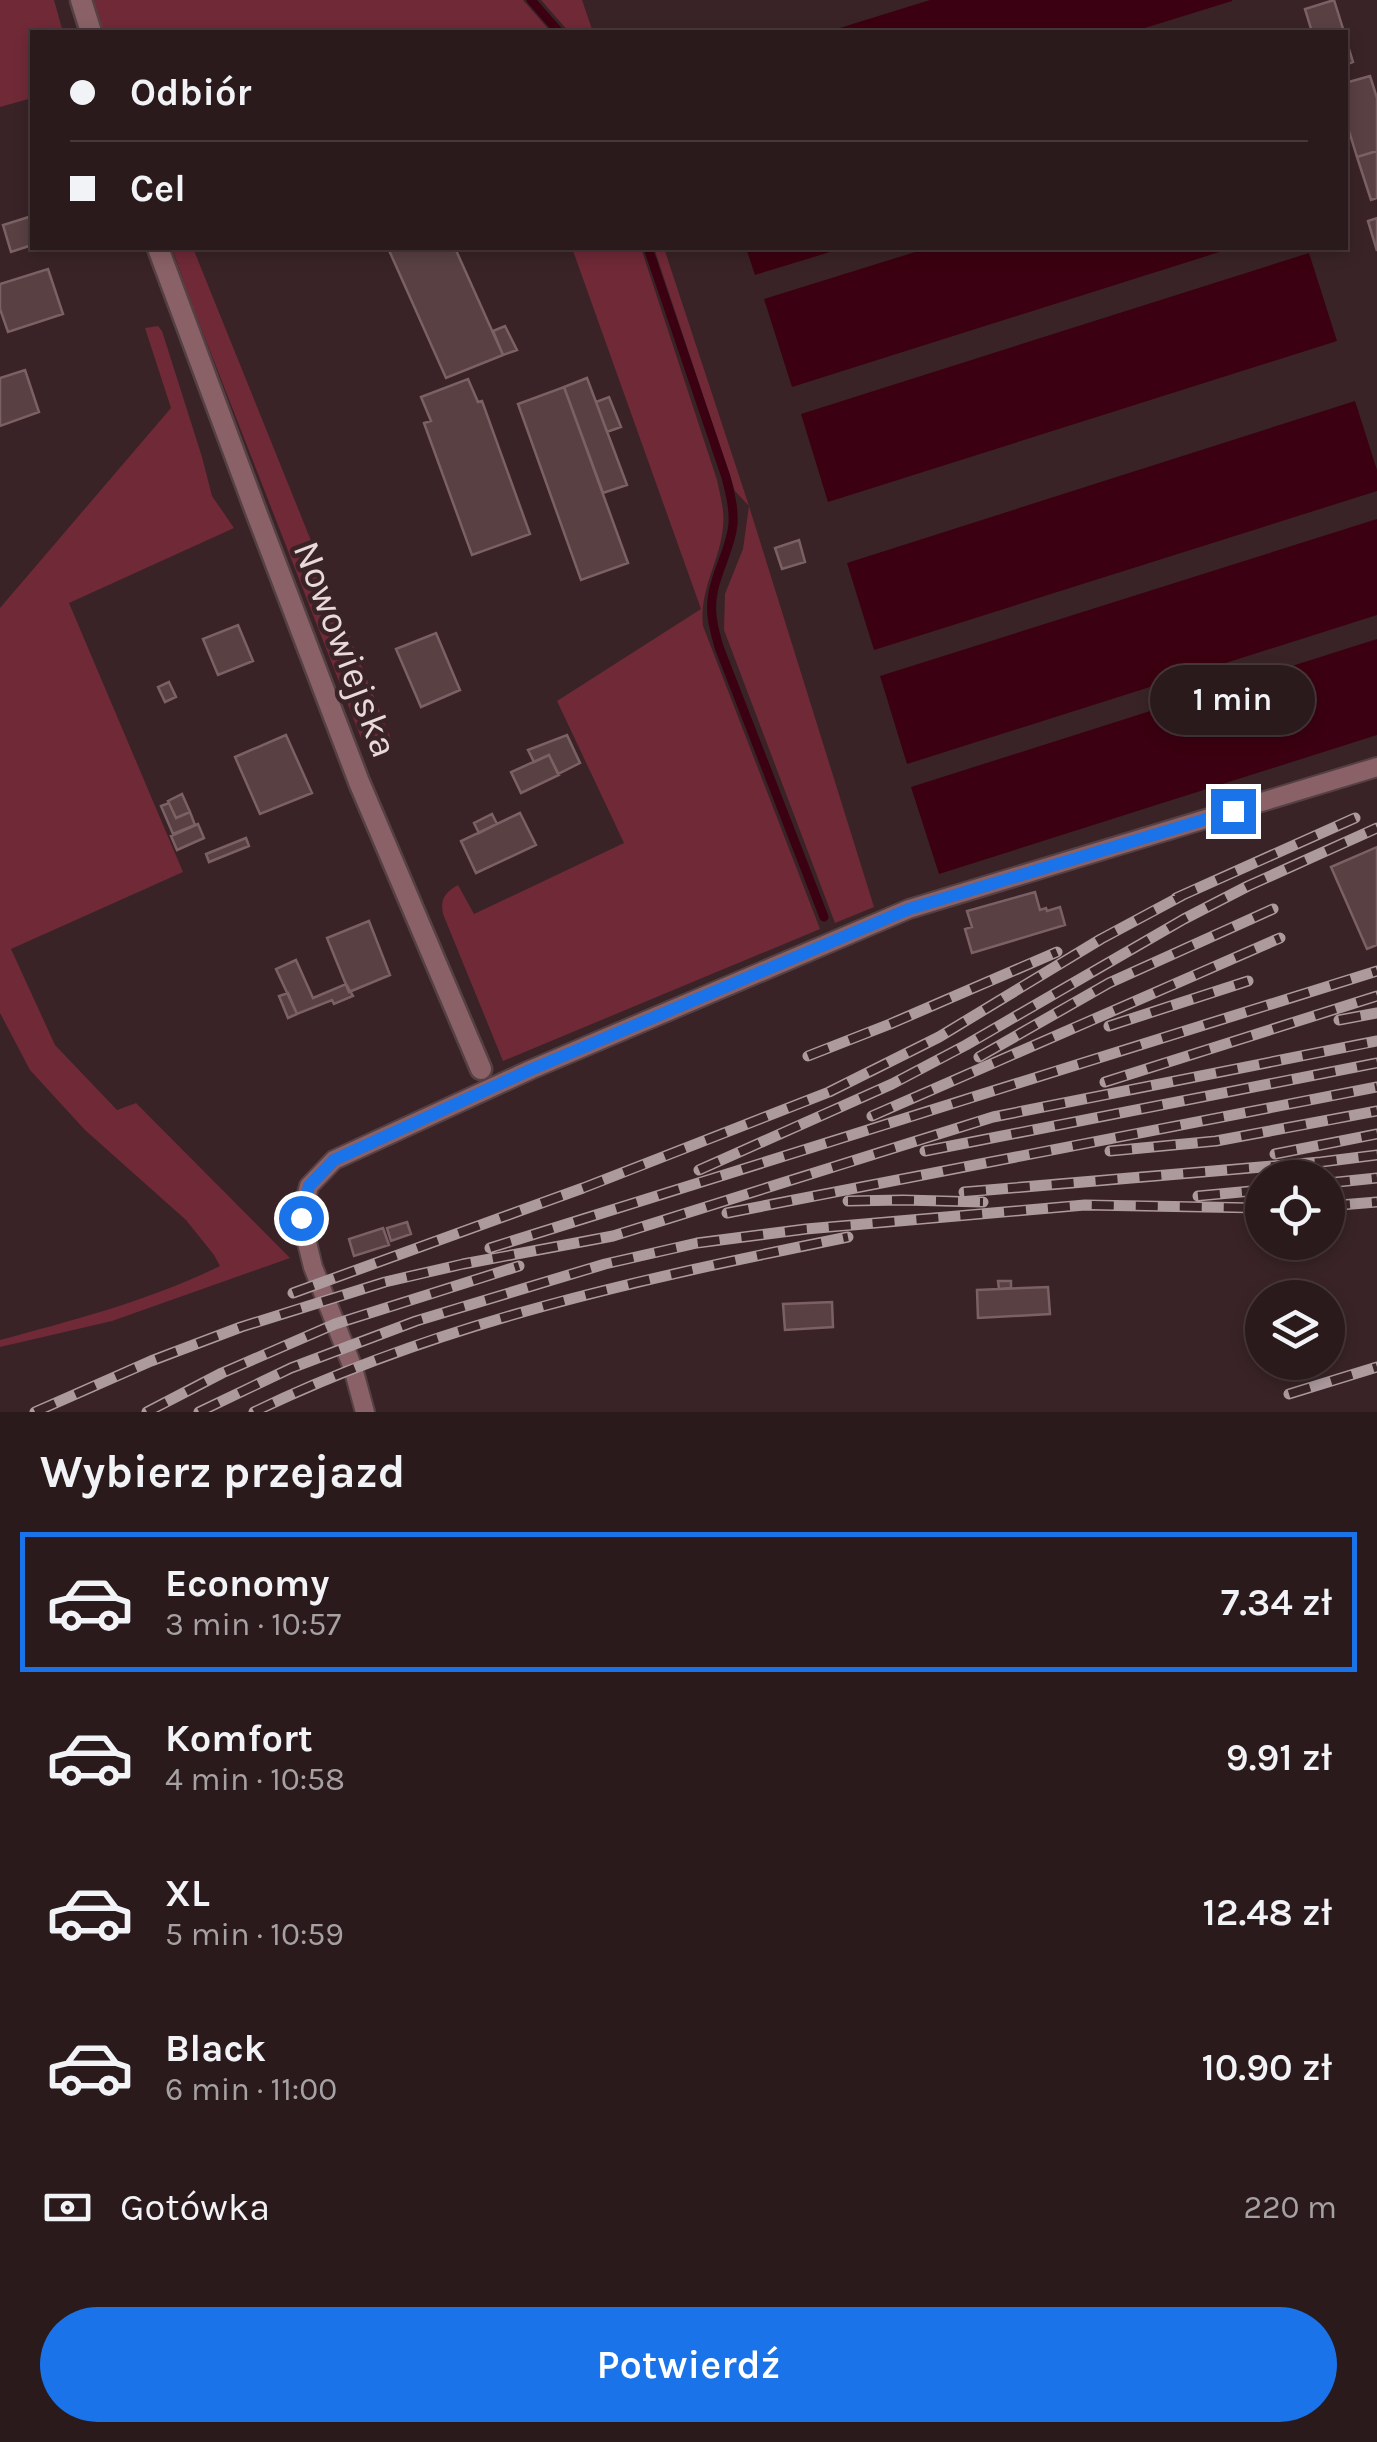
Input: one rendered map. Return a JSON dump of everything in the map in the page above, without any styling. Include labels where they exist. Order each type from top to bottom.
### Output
[{"type":"street","points":[[82,0],[90,30]]},
{"type":"street","name":"Nowowiejska","points":[[159,250],[359,782],[481,1069]]},
{"type":"lane","points":[[366,1412],[313,1268],[301,1218],[309,1186],[334,1160],[530,1070],[909,909],[1377,767]]},
{"type":"shaded area","points":[[0,0],[54,0],[62,30],[30,30],[30,99],[0,107]]},
{"type":"shaded area","points":[[89,0],[523,0],[549,30],[99,30]]},
{"type":"shaded area","points":[[541,0],[582,0],[592,30],[567,30]]},
{"type":"shaded area","points":[[930,0],[1232,0],[1138,30],[833,30]]},
{"type":"shaded area","points":[[173,250],[194,250],[393,744],[384,751],[373,750],[361,738]]},
{"type":"shaded area","points":[[573,250],[642,250],[722,503],[721,540],[704,600],[703,626],[820,929],[503,1061],[443,914],[443,900],[458,885],[474,914],[624,843],[557,701],[701,609]]},
{"type":"shaded area","points":[[655,250],[665,250],[749,506],[735,491]]},
{"type":"shaded area","points":[[747,250],[836,250],[755,275]]},
{"type":"shaded area","points":[[922,250],[1226,250],[792,387],[764,299]]},
{"type":"shaded area","points":[[1309,253],[1337,341],[828,502],[801,414]]},
{"type":"shaded area","points":[[158,326],[212,496],[234,528],[69,603],[183,872],[11,949],[55,1045],[117,1110],[136,1103],[290,1258],[112,1321],[0,1347],[0,1340],[140,1299],[220,1266],[186,1220],[85,1130],[30,1070],[0,1013],[0,608],[171,408],[145,328]]},
{"type":"shaded area","points":[[1355,401],[1377,470],[1377,491],[874,650],[847,563]]},
{"type":"shaded area","points":[[749,506],[874,907],[835,923],[724,630],[725,594],[743,549]]},
{"type":"shaded area","points":[[1377,519],[1377,615],[907,764],[880,676]]},
{"type":"shaded area","points":[[1377,639],[1377,735],[939,874],[911,787]]},
{"type":"building","points":[[1334,0],[1343,30],[1311,30],[1305,9]]},
{"type":"building","points":[[1370,76],[1377,98],[1377,151],[1357,157],[1348,128],[1348,82]]},
{"type":"building","points":[[1377,151],[1377,198],[1371,200],[1357,157]]},
{"type":"building","points":[[30,217],[30,246],[11,252],[3,225]]},
{"type":"building","points":[[1377,218],[1377,251],[1368,221]]},
{"type":"building","points":[[389,250],[456,250],[503,355],[446,378]]},
{"type":"building","points":[[48,269],[63,314],[8,332],[0,309],[0,284]]},
{"type":"building","points":[[505,326],[517,350],[503,355],[493,331]]},
{"type":"building","points":[[25,370],[39,412],[0,426],[0,378]]},
{"type":"building","points":[[587,378],[627,485],[603,493],[564,387]]},
{"type":"building","points":[[468,379],[478,402],[482,401],[530,534],[472,555],[424,423],[431,421],[421,397]]},
{"type":"building","points":[[564,387],[628,563],[581,580],[518,404]]},
{"type":"building","points":[[609,397],[621,427],[607,432],[596,402]]},
{"type":"building","points":[[799,540],[805,562],[782,569],[775,548]]},
{"type":"building","points":[[238,625],[253,661],[218,675],[203,639]]},
{"type":"building","points":[[436,633],[460,690],[421,707],[396,649]]},
{"type":"building","points":[[169,682],[176,697],[165,702],[158,687]]},
{"type":"building","points":[[286,735],[312,793],[260,814],[235,757]]},
{"type":"building","points":[[567,735],[580,763],[558,774],[549,755],[534,762],[528,750]]},
{"type":"building","points":[[549,755],[559,775],[521,793],[511,772]]},
{"type":"building","points":[[182,794],[190,812],[176,818],[168,801]]},
{"type":"building","points":[[169,803],[176,818],[190,812],[195,825],[173,834],[161,806]]},
{"type":"building","points":[[520,813],[536,845],[476,873],[461,841]]},
{"type":"building","points":[[492,814],[497,824],[479,833],[474,823]]},
{"type":"building","points":[[198,824],[204,838],[177,850],[171,836]]},
{"type":"building","points":[[246,838],[249,846],[209,862],[206,854]]},
{"type":"building","points":[[1377,847],[1377,945],[1367,949],[1331,867]]},
{"type":"building","points":[[1035,892],[1040,910],[1060,907],[1065,925],[972,953],[965,929],[972,927],[967,911]]},
{"type":"building","points":[[369,921],[390,975],[349,992],[327,938]]},
{"type":"building","points":[[296,960],[313,998],[346,984],[353,996],[297,1014],[276,969]]},
{"type":"building","points":[[288,993],[297,1014],[288,1018],[279,996]]},
{"type":"building","points":[[407,1222],[411,1234],[391,1241],[387,1228]]},
{"type":"building","points":[[383,1228],[389,1245],[354,1256],[349,1239]]},
{"type":"building","points":[[998,1281],[1011,1281],[1011,1288],[999,1289]]},
{"type":"building","points":[[1048,1287],[1050,1314],[978,1318],[977,1290]]},
{"type":"building","points":[[832,1302],[833,1327],[785,1330],[783,1304]]},
{"type":"waterway","points":[[531,0],[557,30]]},
{"type":"waterway","points":[[649,250],[731,500],[732,533],[712,600],[715,634],[824,917]]},
{"type":"railway","points":[[1176,898],[1355,818]]},
{"type":"railway","points":[[699,1170],[892,1084],[1184,919],[1377,828]]},
{"type":"railway","points":[[293,1293],[583,1188],[829,1092],[939,1037],[1101,939],[1185,894]]},
{"type":"railway","points":[[979,1057],[1109,983],[1273,909]]},
{"type":"railway","points":[[872,1116],[1280,938]]},
{"type":"railway","points":[[808,1056],[1057,952]]},
{"type":"railway","points":[[490,1248],[1377,971]]},
{"type":"railway","points":[[1109,1026],[1248,981]]},
{"type":"railway","points":[[1105,1082],[1377,996]]},
{"type":"railway","points":[[1339,1020],[1377,1013]]},
{"type":"railway","points":[[35,1412],[241,1327],[385,1282],[613,1236],[993,1117],[1377,1041]]},
{"type":"railway","points":[[925,1151],[1377,1063]]},
{"type":"railway","points":[[727,1213],[1377,1087]]},
{"type":"railway","points":[[1110,1151],[1216,1141],[1377,1111]]},
{"type":"railway","points":[[1275,1154],[1377,1134]]},
{"type":"railway","points":[[964,1192],[1377,1155]]},
{"type":"railway","points":[[1345,1181],[1377,1178]]},
{"type":"railway","points":[[1198,1196],[1245,1192]]},
{"type":"railway","points":[[848,1201],[983,1202]]},
{"type":"railway","points":[[1345,1205],[1377,1202]]},
{"type":"railway","points":[[199,1412],[291,1368],[416,1321],[605,1264],[697,1243],[806,1229],[1085,1205],[1245,1208]]},
{"type":"railway","points":[[254,1412],[325,1380],[471,1327],[621,1286],[848,1237]]},
{"type":"railway","points":[[147,1412],[222,1373],[335,1324],[519,1266]]},
{"type":"railway","points":[[1289,1394],[1377,1367]]},
{"type":"route","points":[[301,1218],[309,1186],[334,1160],[530,1070],[909,909],[1233,811]]}]
